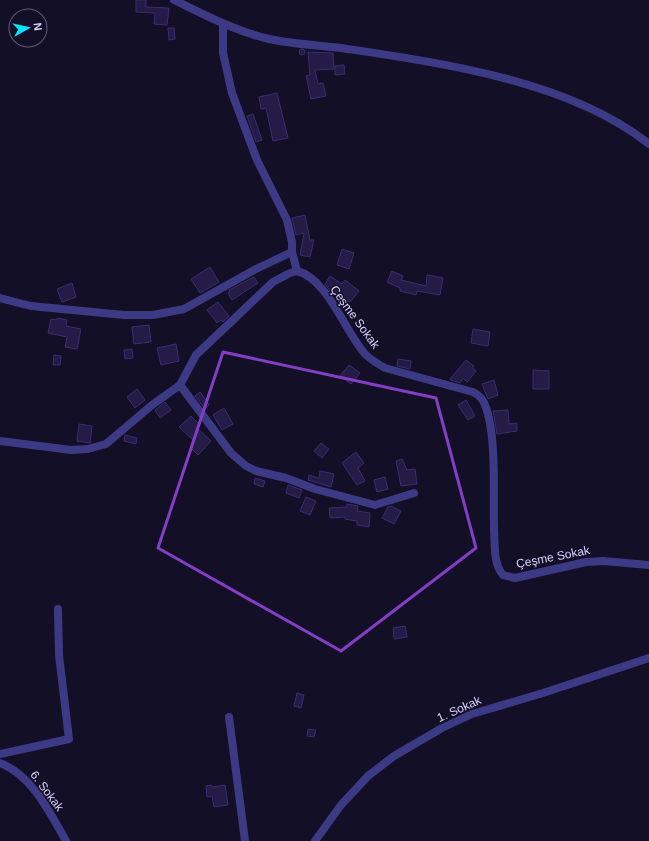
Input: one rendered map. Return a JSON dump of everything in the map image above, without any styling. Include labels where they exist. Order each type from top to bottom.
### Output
[{"type":"street","points":[[174,0],[223,24],[270,39],[421,61],[502,78],[550,91],[606,116],[649,144]]},
{"type":"street","points":[[0,441],[71,450],[98,447],[112,440],[152,405],[180,385],[196,355],[273,282],[297,271],[292,252],[292,242],[287,220],[257,160],[232,93],[223,53],[223,24]]},
{"type":"street","points":[[0,298],[31,306],[124,315],[153,315],[184,309],[256,269],[292,252]]},
{"type":"street","name":"Çeşme Sokak","points":[[297,271],[313,281],[333,303],[360,347],[373,361],[393,370],[473,392],[482,400],[485,405],[491,438],[495,546],[498,567],[503,576],[515,578],[586,562],[602,561],[649,565]]},
{"type":"street","points":[[180,385],[231,453],[246,466],[286,478],[311,488],[375,505],[414,493]]},
{"type":"street","points":[[0,754],[69,739],[58,655],[58,609]]},
{"type":"street","name":"1. Sokak","points":[[315,841],[341,805],[368,776],[394,756],[448,725],[472,714],[543,693],[649,658]]},
{"type":"street","points":[[229,717],[246,841]]},
{"type":"street","name":"6. Sokak","points":[[0,763],[15,771],[32,788],[66,841]]},
{"type":"highlighted area","points":[[223,352],[436,398],[476,548],[341,651],[158,548]]},
{"type":"building","points":[[136,0],[146,0],[146,7],[169,8],[167,25],[154,24],[155,13],[136,12]]},
{"type":"building","points":[[168,28],[174,28],[175,39],[169,40]]},
{"type":"building","points":[[302,49],[305,52],[302,55],[299,52]]},
{"type":"building","points":[[308,52],[333,53],[334,69],[315,70],[318,84],[323,83],[326,96],[311,99],[306,76],[310,75]]},
{"type":"building","points":[[344,65],[345,74],[335,75],[335,66]]},
{"type":"building","points":[[277,93],[288,138],[273,141],[266,108],[261,109],[259,97]]},
{"type":"building","points":[[253,114],[262,140],[256,142],[247,116]]},
{"type":"building","points":[[305,215],[310,240],[314,240],[310,257],[300,255],[304,233],[296,235],[292,218]]},
{"type":"building","points":[[342,249],[354,253],[349,269],[337,265]]},
{"type":"building","points":[[210,267],[219,282],[200,293],[191,279]]},
{"type":"building","points":[[392,271],[403,276],[401,280],[426,286],[427,275],[443,278],[440,295],[417,291],[416,295],[400,291],[400,288],[387,282]]},
{"type":"building","points":[[330,276],[342,284],[345,280],[359,291],[350,302],[333,290],[331,292],[325,284]]},
{"type":"building","points":[[254,277],[258,283],[232,300],[228,293],[230,292],[229,290]]},
{"type":"building","points":[[72,283],[76,297],[62,302],[57,289]]},
{"type":"building","points":[[218,302],[229,316],[223,322],[221,320],[217,323],[207,310]]},
{"type":"building","points":[[57,318],[67,320],[66,326],[81,329],[77,349],[65,347],[67,337],[48,333],[51,319],[57,320]]},
{"type":"building","points":[[149,325],[151,342],[134,344],[132,327]]},
{"type":"building","points":[[473,329],[490,332],[488,346],[471,343]]},
{"type":"building","points":[[176,344],[179,361],[161,365],[157,348]]},
{"type":"building","points":[[132,349],[133,358],[125,359],[124,350]]},
{"type":"building","points":[[54,355],[61,356],[60,365],[53,365]]},
{"type":"building","points":[[398,359],[411,361],[410,369],[397,366]]},
{"type":"building","points":[[466,360],[474,366],[472,368],[476,371],[467,382],[463,378],[460,383],[451,380],[450,379]]},
{"type":"building","points":[[349,365],[360,373],[351,384],[340,376]]},
{"type":"building","points":[[533,370],[549,371],[549,389],[533,389]]},
{"type":"building","points":[[494,380],[498,395],[488,399],[482,384]]},
{"type":"building","points":[[137,389],[145,400],[135,408],[127,397]]},
{"type":"building","points":[[200,392],[209,405],[205,409],[195,396]]},
{"type":"building","points":[[466,400],[475,416],[468,420],[458,405]]},
{"type":"building","points":[[165,402],[171,410],[160,418],[155,410]]},
{"type":"building","points":[[224,408],[233,424],[222,430],[213,415]]},
{"type":"building","points":[[508,410],[509,424],[517,423],[517,431],[497,434],[493,411]]},
{"type":"building","points":[[191,416],[200,425],[197,428],[211,441],[198,455],[190,447],[195,442],[179,427]]},
{"type":"building","points":[[79,424],[92,426],[90,443],[77,441]]},
{"type":"building","points":[[125,435],[137,438],[136,444],[124,441]]},
{"type":"building","points":[[321,443],[329,449],[322,458],[314,451]]},
{"type":"building","points":[[356,452],[364,463],[358,468],[365,481],[357,485],[342,463]]},
{"type":"building","points":[[402,459],[407,470],[415,469],[417,484],[401,486],[396,461]]},
{"type":"building","points":[[320,471],[334,474],[331,487],[308,480],[309,475],[319,478]]},
{"type":"building","points":[[385,477],[388,489],[377,492],[374,480]]},
{"type":"building","points":[[255,478],[265,481],[263,487],[254,484]]},
{"type":"building","points":[[288,485],[302,490],[299,498],[286,493]]},
{"type":"building","points":[[306,497],[316,501],[310,515],[300,511]]},
{"type":"building","points":[[347,504],[358,506],[357,511],[370,513],[369,527],[357,525],[357,521],[345,519],[345,517],[330,518],[329,508],[347,507]]},
{"type":"building","points":[[391,506],[401,511],[394,524],[382,518],[388,507]]},
{"type":"building","points":[[405,626],[407,637],[394,639],[393,628]]},
{"type":"building","points":[[297,693],[304,695],[301,708],[294,706]]},
{"type":"building","points":[[308,729],[316,730],[314,737],[307,736]]},
{"type":"building","points":[[211,785],[212,787],[225,785],[228,805],[214,807],[212,796],[207,797],[206,786]]}]
